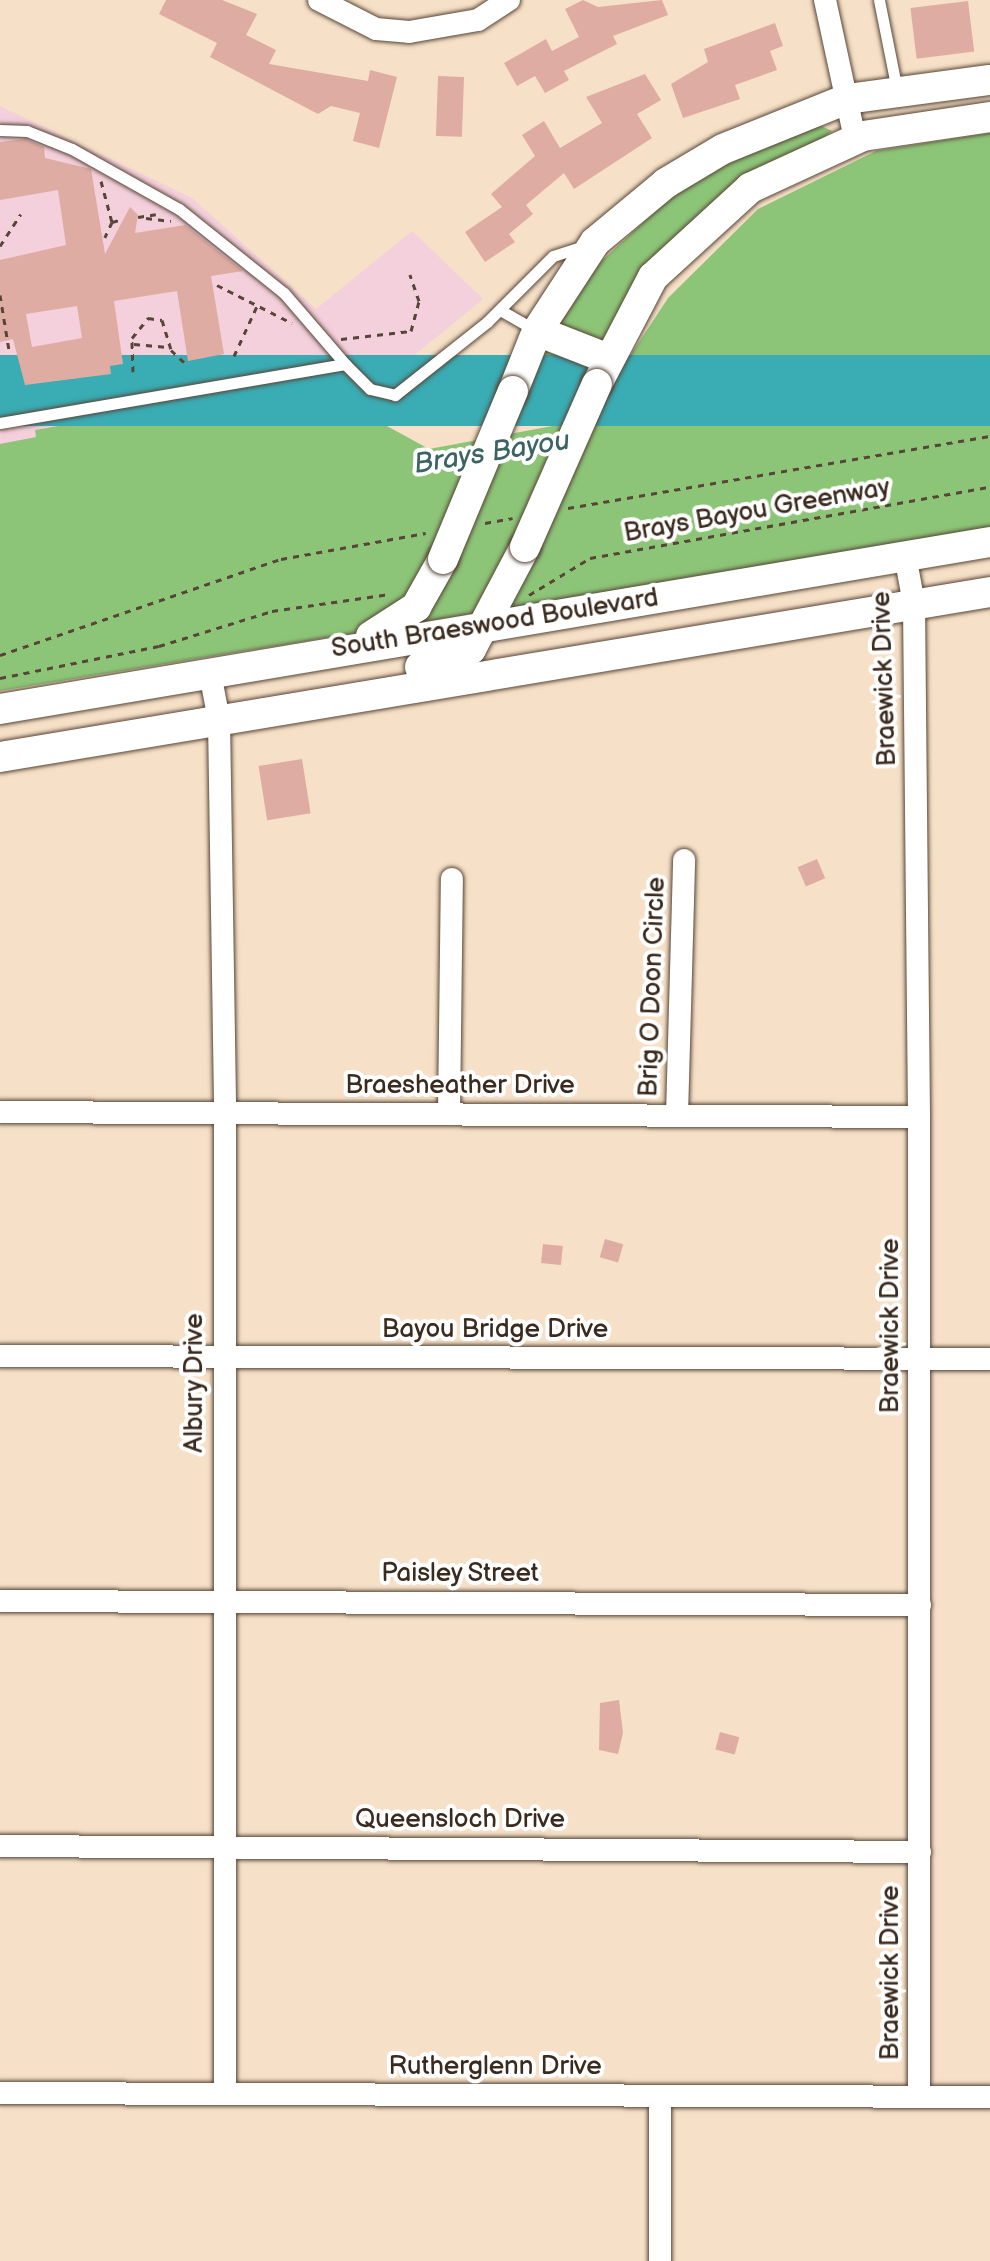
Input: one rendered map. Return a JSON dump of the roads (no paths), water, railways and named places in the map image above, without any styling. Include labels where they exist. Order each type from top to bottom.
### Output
[{"type":"main road","points":[[344,648],[416,607],[537,331],[595,242],[666,183],[723,149],[847,99],[990,80]]},
{"type":"main road","points":[[558,614],[526,597],[525,547],[603,372],[653,277],[720,209],[791,166],[855,139],[990,117]]},
{"type":"main road","points":[[537,331],[603,372]]},
{"type":"main road","name":"South Braeswood Boulevard","points":[[0,709],[344,648],[990,542]]},
{"type":"main road","points":[[316,701],[351,682],[458,657],[525,583]]},
{"type":"main road","name":"South Braeswood Boulevard","points":[[0,757],[316,701],[990,592]]},
{"type":"street","points":[[319,0],[376,29],[409,32],[478,20],[509,0]]},
{"type":"street","points":[[825,0],[855,139]]},
{"type":"street","name":"Braewick Drive","points":[[905,555],[914,604],[919,1117],[919,2096]]},
{"type":"street","name":"Albury Drive","points":[[210,673],[219,720],[225,1113],[222,1601],[225,2094]]},
{"type":"street","name":"Brig O Doon Circle","points":[[677,1115],[684,860]]},
{"type":"street","points":[[449,1114],[452,879]]},
{"type":"street","name":"Braesheather Drive","points":[[0,1112],[919,1117]]},
{"type":"street","name":"Bayou Bridge Drive","points":[[0,1356],[990,1359]]},
{"type":"street","name":"Paisley Street","points":[[0,1601],[920,1605]]},
{"type":"street","name":"Queensloch Drive","points":[[0,1846],[920,1852]]},
{"type":"street","name":"Rutherglenn Drive","points":[[0,2093],[990,2097]]},
{"type":"street","points":[[660,2096],[660,2261]]},
{"type":"lane","points":[[879,0],[897,91]]},
{"type":"lane","points":[[0,130],[27,131],[98,163],[190,218],[284,293],[370,389],[395,395],[500,310],[553,256],[595,242]]},
{"type":"lane","points":[[500,310],[537,331]]},
{"type":"lane","points":[[0,423],[345,364]]},
{"type":"water","points":[[0,355],[990,355],[990,426],[0,426]]},
{"type":"water label","name":"Brays Bayou","points":[[492,453]]}]
